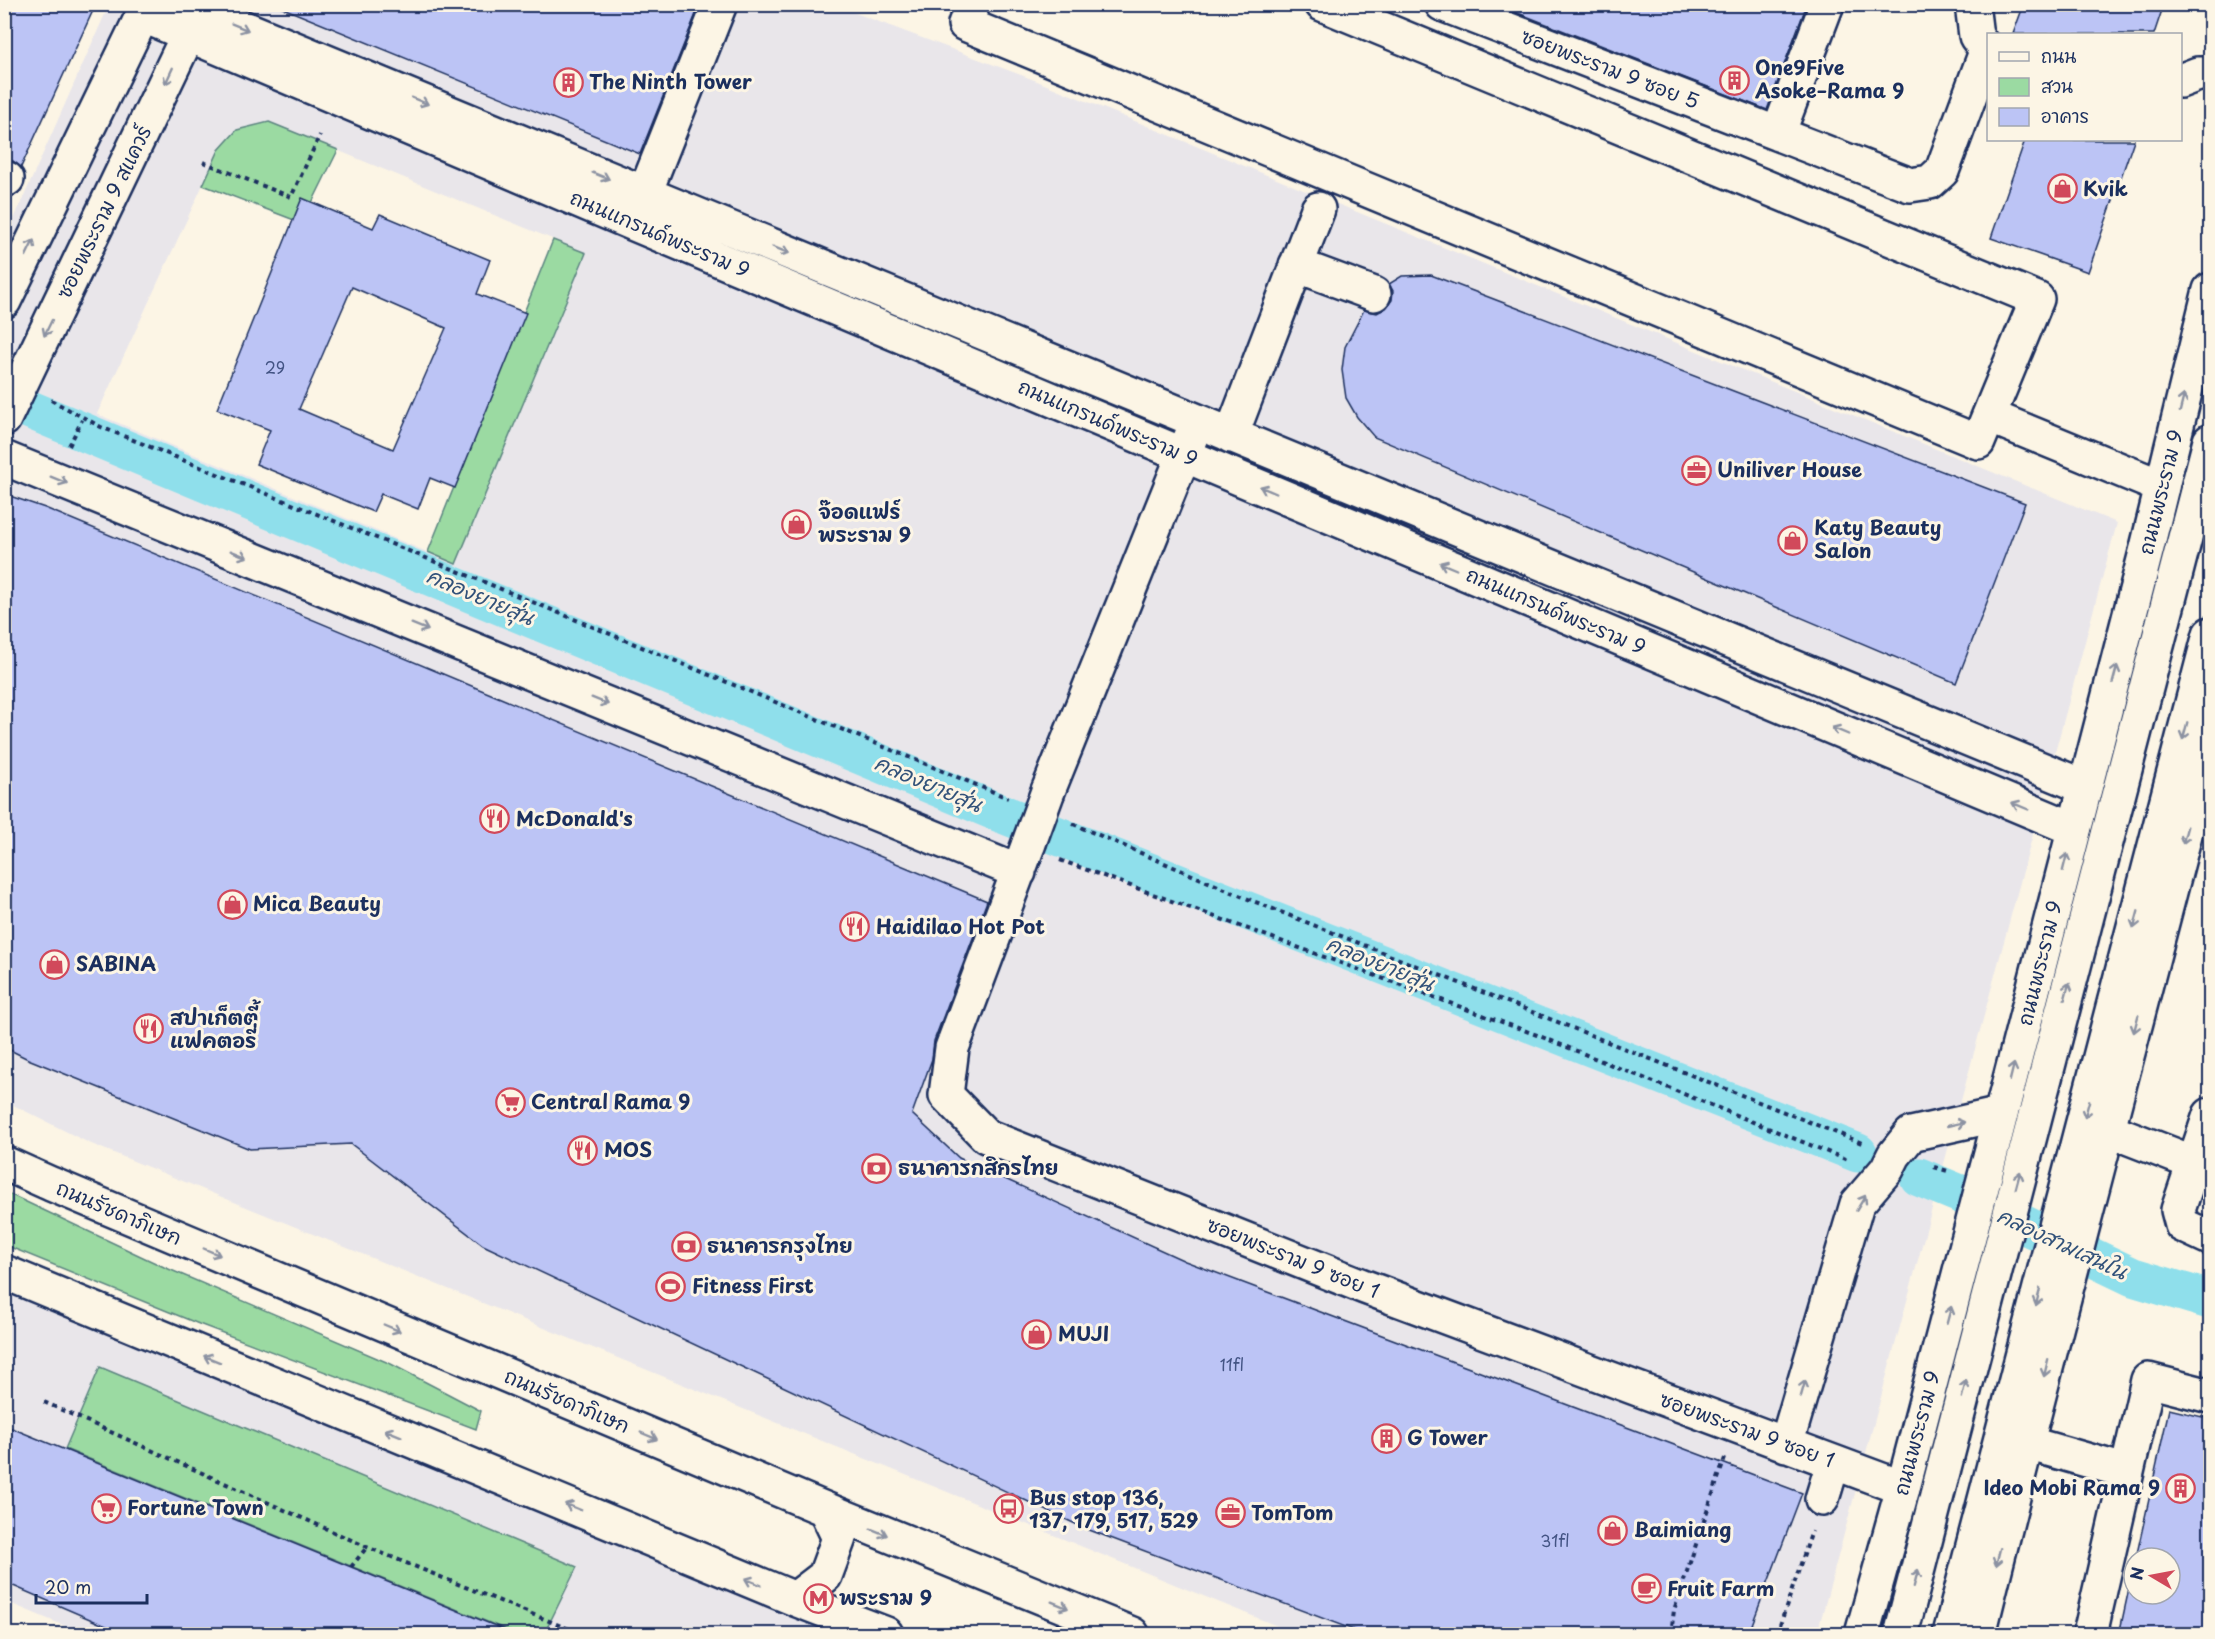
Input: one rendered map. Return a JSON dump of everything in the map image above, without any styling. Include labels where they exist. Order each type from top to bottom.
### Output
[{"type":"main road","points":[[632,223],[646,194],[720,4]]},
{"type":"main road","points":[[973,4],[965,24],[1978,442],[2037,299],[1322,4]]},
{"type":"main road","name":"ซอยพระราม 9 ซอย 5","points":[[1442,4],[1910,185],[1930,182],[1942,171],[1987,54]]},
{"type":"main road","points":[[1778,134],[1827,4]]},
{"type":"main road","name":"ซอยพระราม 9 ซอย 5","points":[[1972,4],[1977,36],[1987,50]]},
{"type":"main road","points":[[4,301],[145,10]]},
{"type":"main road","name":"ถนนแกรนด์พระราม 9","points":[[145,10],[194,13],[646,194],[2085,788]]},
{"type":"main road","name":"ถนนแกรนด์พระราม 9","points":[[194,13],[632,223],[2074,829]]},
{"type":"main road","name":"ซอยพระราม 9 สแควร์","points":[[14,398],[194,13]]},
{"type":"main road","points":[[2182,81],[2198,74],[2211,74]]},
{"type":"main road","points":[[1231,436],[1318,209]]},
{"type":"main road","points":[[1296,265],[1374,294]]},
{"type":"main road","name":"ถนนพระราม 9","points":[[1862,1635],[1964,1258],[2211,290]]},
{"type":"main road","points":[[1989,416],[2162,487]]},
{"type":"main road","points":[[4,458],[1024,858],[1048,791],[1198,422]]},
{"type":"main road","name":"ถนนพระราม 9","points":[[1901,1635],[2211,441]]},
{"type":"main road","points":[[1950,1635],[2211,634]]},
{"type":"main road","points":[[1979,1635],[2060,1311],[2208,757]]},
{"type":"main road","name":"ซอยพระราม 9 ซอย 1","points":[[1024,858],[952,1048],[946,1095],[986,1136],[1365,1287],[1903,1488]]},
{"type":"main road","points":[[1786,1445],[1857,1204],[1887,1169],[1903,1144],[2001,1114]]},
{"type":"main road","points":[[2211,1115],[2178,1210],[2182,1225],[2211,1238]]},
{"type":"main road","points":[[2109,1130],[2194,1163]]},
{"type":"main road","name":"ถนนรัชดาภิเษก","points":[[4,1162],[51,1184],[825,1509],[1132,1635]]},
{"type":"main road","points":[[4,1272],[886,1635]]},
{"type":"main road","points":[[2090,1635],[2125,1471],[2148,1380],[2211,1396]]},
{"type":"main road","points":[[2027,1443],[2125,1471]]},
{"type":"main road","points":[[1822,1498],[1833,1462]]},
{"type":"main road","points":[[795,1599],[825,1576],[839,1538],[825,1509]]},
{"type":"main road","points":[[1989,1635],[1990,1589]]},
{"type":"path","points":[[203,162],[291,197],[320,135]]},
{"type":"path","points":[[14,398],[100,427],[421,556],[1014,800]]},
{"type":"path","points":[[70,445],[82,420]]},
{"type":"path","points":[[1065,820],[1253,901],[1903,1144],[1948,1172]]},
{"type":"path","points":[[44,1402],[368,1547],[581,1635]]},
{"type":"path","points":[[1671,1635],[1674,1610],[1724,1461]]},
{"type":"path","points":[[1777,1635],[1822,1498]]},
{"type":"path","points":[[351,1567],[368,1547]]},
{"type":"shaded area","points":[[109,5],[834,5],[1037,81],[2117,523],[1817,1634],[1297,1634],[89,1143],[5,1101],[5,239]],"holes":[[[269,122],[586,253],[456,564],[97,414],[219,150]]]},
{"type":"shaded area","points":[[4,1275],[862,1634],[84,1634],[5,1601]]},
{"type":"green space","points":[[269,122],[338,150],[302,223],[203,185],[219,150],[237,130]]},
{"type":"green space","points":[[553,240],[586,253],[456,564],[428,552]]},
{"type":"green space","points":[[5,1192],[164,1267],[391,1364],[481,1411],[476,1429],[199,1324],[5,1245]]},
{"type":"green space","points":[[100,1367],[577,1567],[544,1634],[517,1634],[65,1449]]},
{"type":"building","points":[[4,4],[96,4],[21,167],[13,161],[4,160]]},
{"type":"building","name":"The Ninth Tower","points":[[273,4],[700,4],[640,154]]},
{"type":"building","name":"One9Five Asoke–Rama 9","points":[[1495,4],[1807,4],[1767,110]]},
{"type":"building","points":[[2024,4],[2164,4],[2154,33],[2013,33]]},
{"type":"building","name":"Kvik","points":[[2025,141],[2134,141],[2088,272],[1991,238]]},
{"type":"building","points":[[302,198],[373,228],[380,214],[490,260],[477,294],[526,313],[455,488],[430,478],[418,509],[381,494],[373,512],[256,464],[270,430],[217,409]],"holes":[[[352,287],[446,328],[393,449],[299,409]]]},
{"type":"building","name":"Uniliver House","points":[[1431,275],[2025,503],[1956,683],[1374,437],[1357,417],[1346,398],[1342,370],[1345,347],[1364,310],[1377,313],[1386,308],[1392,300],[1393,291],[1389,284],[1402,276]]},
{"type":"building","points":[[4,494],[45,508],[987,901],[934,1041],[932,1059],[912,1114],[959,1158],[1185,1261],[1802,1493],[1748,1635],[1367,1635],[1084,1528],[483,1245],[351,1144],[250,1149],[28,1059],[4,1047]]},
{"type":"building","name":"Ideo Mobi Rama 9","points":[[2169,1409],[2211,1419],[2211,1635],[2119,1635],[2125,1606],[2182,1606],[2182,1546],[2139,1546]]},
{"type":"building","name":"Fortune Town","points":[[4,1425],[515,1635],[127,1635],[4,1582]]},
{"type":"waterway","name":"คลองยายสุ่น","points":[[4,399],[995,811],[1858,1153]]},
{"type":"waterway","name":"คลองสามเสนใน","points":[[1919,1177],[1958,1193],[2133,1277],[2210,1300]]},
{"type":"place","name":"One9Five Asoke–Rama 9","points":[[1734,80]]},
{"type":"place","name":"The Ninth Tower","points":[[568,82]]},
{"type":"place","name":"Kvik","points":[[2062,189]]},
{"type":"place","name":"Uniliver House","points":[[1696,470]]},
{"type":"place","name":"จ๊อดแฟร์ พระราม 9","points":[[797,524]]},
{"type":"place","name":"Katy Beauty Salon","points":[[1793,540]]},
{"type":"place","name":"McDonald's","points":[[495,819]]},
{"type":"place","name":"Mica Beauty","points":[[232,904]]},
{"type":"place","name":"Haidilao Hot Pot","points":[[855,927]]},
{"type":"place","name":"SABINA","points":[[55,964]]},
{"type":"place","name":"สปาเก็ตตี้ แฟคตอรี่","points":[[149,1029]]},
{"type":"place","name":"Central Rama 9","points":[[510,1102]]},
{"type":"place","name":"MOS","points":[[583,1150]]},
{"type":"place","name":"ธนาคารกสิกรไทย","points":[[877,1168]]},
{"type":"place","name":"ธนาคารกรุงไทย","points":[[686,1246]]},
{"type":"place","name":"Fitness First","points":[[671,1286]]},
{"type":"place","name":"MUJI","points":[[1037,1334]]},
{"type":"place","name":"G Tower","points":[[1386,1438]]},
{"type":"place","name":"Ideo Mobi Rama 9","points":[[2181,1488]]},
{"type":"place","name":"Fortune Town","points":[[106,1508]]},
{"type":"place","name":"Bus stop 136, 137, 179, 517, 529","points":[[1008,1509]]},
{"type":"place","name":"TomTom","points":[[1230,1513]]},
{"type":"place","name":"Baimiang","points":[[1613,1530]]},
{"type":"place","name":"Fruit Farm","points":[[1646,1589]]},
{"type":"place","name":"พระราม 9","points":[[818,1598]]}]
